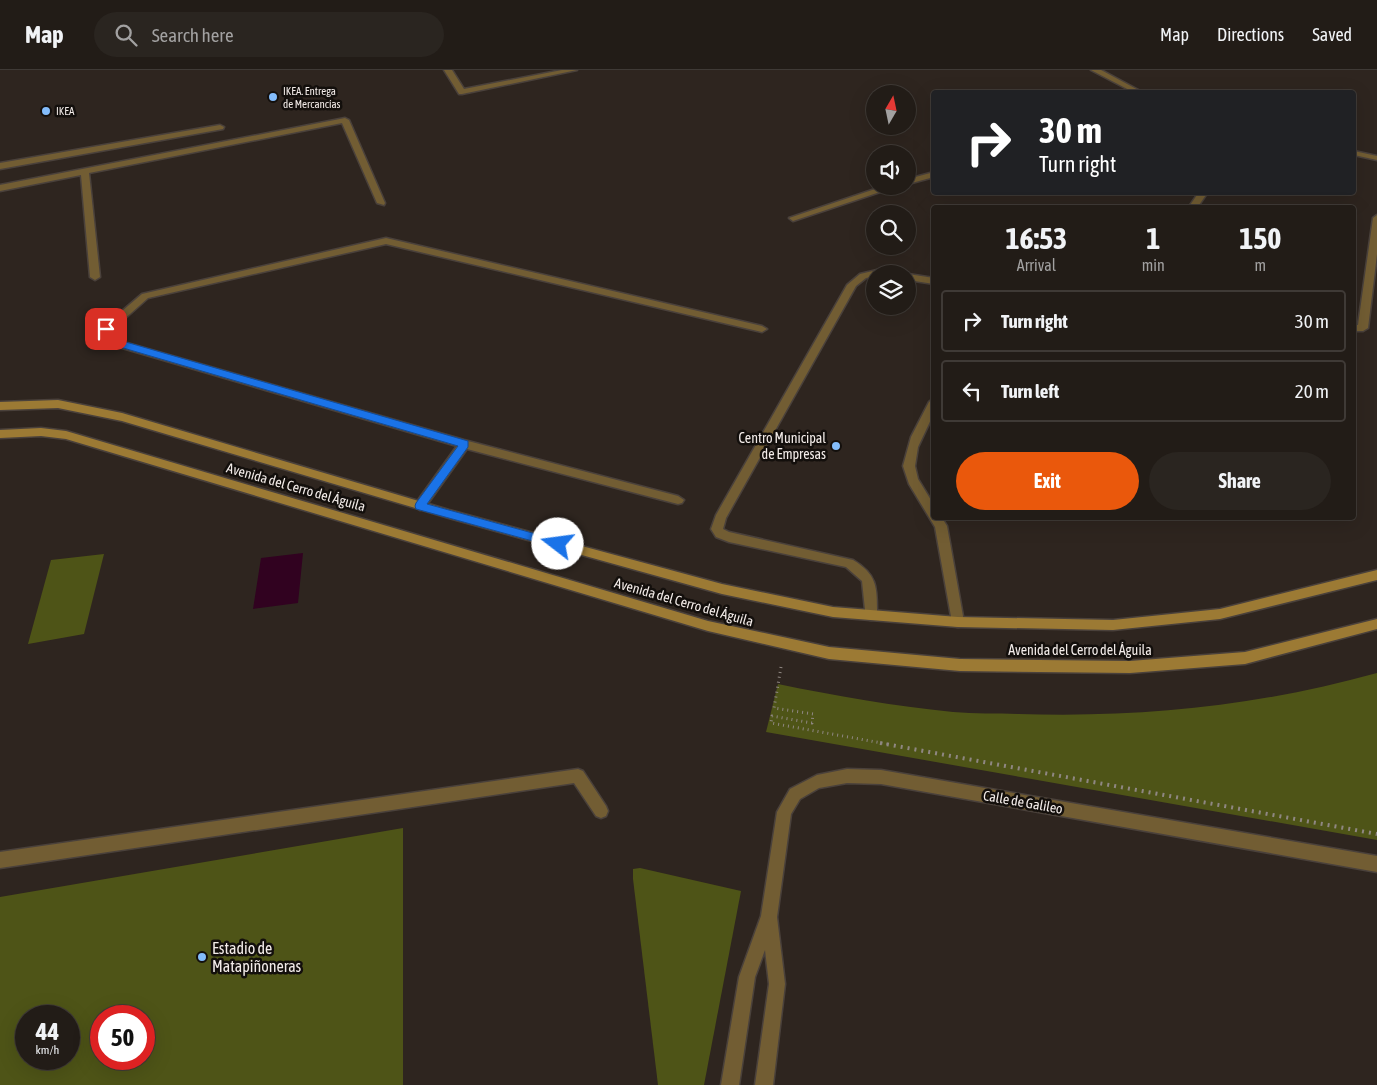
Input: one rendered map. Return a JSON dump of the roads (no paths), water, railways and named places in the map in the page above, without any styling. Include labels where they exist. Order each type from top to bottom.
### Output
[{"type":"main road","name":"Avenida del Cerro del Águila","points":[[0,406],[58,404],[122,417],[420,506],[722,589],[833,612],[958,622],[1113,625],[1220,614],[1377,575]]},
{"type":"main road","name":"Avenida del Cerro del Águila","points":[[0,434],[41,432],[66,435],[708,626],[829,653],[960,666],[1130,668],[1245,658],[1377,624]]},
{"type":"street","points":[[448,70],[462,92],[573,70]]},
{"type":"street","points":[[1095,70],[1134,90]]},
{"type":"street","points":[[0,188],[345,120],[381,203]]},
{"type":"street","points":[[0,166],[220,127]]},
{"type":"street","points":[[1356,153],[1377,158]]},
{"type":"street","points":[[85,171],[95,277]]},
{"type":"street","points":[[916,180],[931,175]]},
{"type":"street","points":[[793,218],[866,195]]},
{"type":"street","points":[[1356,328],[1363,328],[1377,218]]},
{"type":"street","points":[[678,500],[464,444],[116,342],[106,329],[145,296],[386,241],[762,329]]},
{"type":"street","points":[[866,274],[852,285],[720,518],[717,529],[720,534],[729,537],[849,563],[863,571],[869,581],[871,615]]},
{"type":"street","points":[[916,278],[931,281]]},
{"type":"street","points":[[931,408],[910,452],[909,465],[910,474],[931,509]]},
{"type":"street","points":[[420,506],[464,444]]},
{"type":"street","points":[[937,520],[941,526],[958,622]]},
{"type":"street","points":[[0,860],[578,776],[601,811]]},
{"type":"street","name":"Calle de Galileo","points":[[730,1085],[747,977],[769,916],[784,812],[795,794],[817,782],[847,776],[881,777],[1377,864]]},
{"type":"street","name":"Calle de Galileo","points":[[764,1085],[777,984],[769,916]]},
{"type":"place","name":"IKEA. Entrega de Mercancías","points":[[273,97]]},
{"type":"place","name":"IKEA","points":[[46,111]]},
{"type":"place","name":"Centro Municipal de Empresas","points":[[836,446]]},
{"type":"place","name":"Estadio de Matapiñoneras","points":[[202,957]]}]
